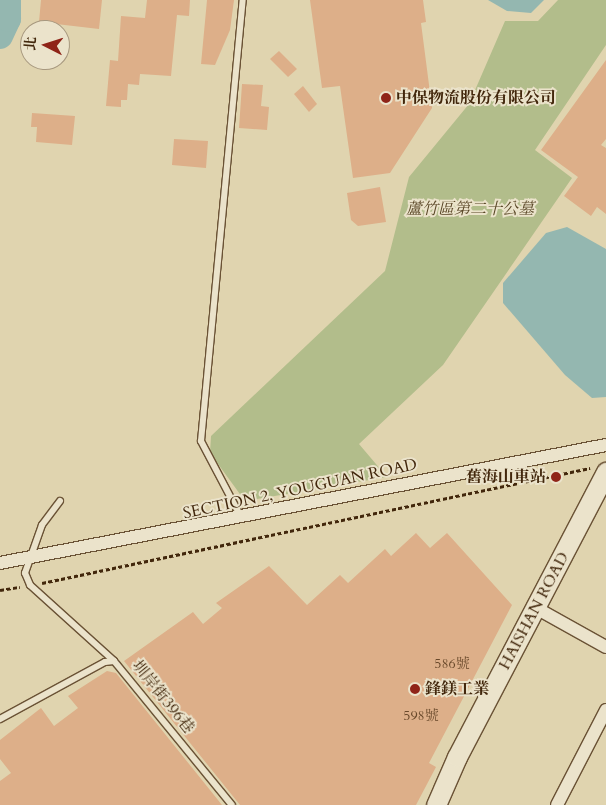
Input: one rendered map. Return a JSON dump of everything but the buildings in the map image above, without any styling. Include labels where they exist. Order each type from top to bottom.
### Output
[{"type":"main road","name":"HAISHAN ROAD","points":[[436,805],[456,757],[536,608],[602,469]]},
{"type":"street","name":"SECTION 2, YOUGUAN ROAD","points":[[0,563],[28,560],[606,445]]},
{"type":"street","points":[[536,608],[606,647]]},
{"type":"street","points":[[558,805],[606,710]]},
{"type":"lane","points":[[241,517],[201,441],[243,0]]},
{"type":"lane","points":[[60,501],[42,525],[28,560],[25,573],[30,585],[114,661]]},
{"type":"lane","name":"圳岸街396巷","points":[[0,719],[105,662],[114,661],[232,805]]},
{"type":"path","points":[[0,590],[602,469]]},
{"type":"green space","name":"蘆竹區第二十公墓","points":[[558,0],[606,0],[606,45],[535,150],[572,178],[443,365],[359,444],[387,477],[245,501],[210,453],[211,436],[385,271],[409,177],[469,104],[505,21],[538,21]]},
{"type":"water","points":[[488,0],[544,0],[531,13],[507,11]]},
{"type":"water","points":[[567,227],[606,249],[606,397],[592,398],[565,375],[503,303],[503,283],[546,233]]},
{"type":"waterway","points":[[0,36],[8,19],[8,0]]},
{"type":"place","name":"中保物流股份有限公司","points":[[386,98]]},
{"type":"place","name":"舊海山車站","points":[[556,477]]},
{"type":"place","name":"鋒鎂工業","points":[[415,689]]}]
